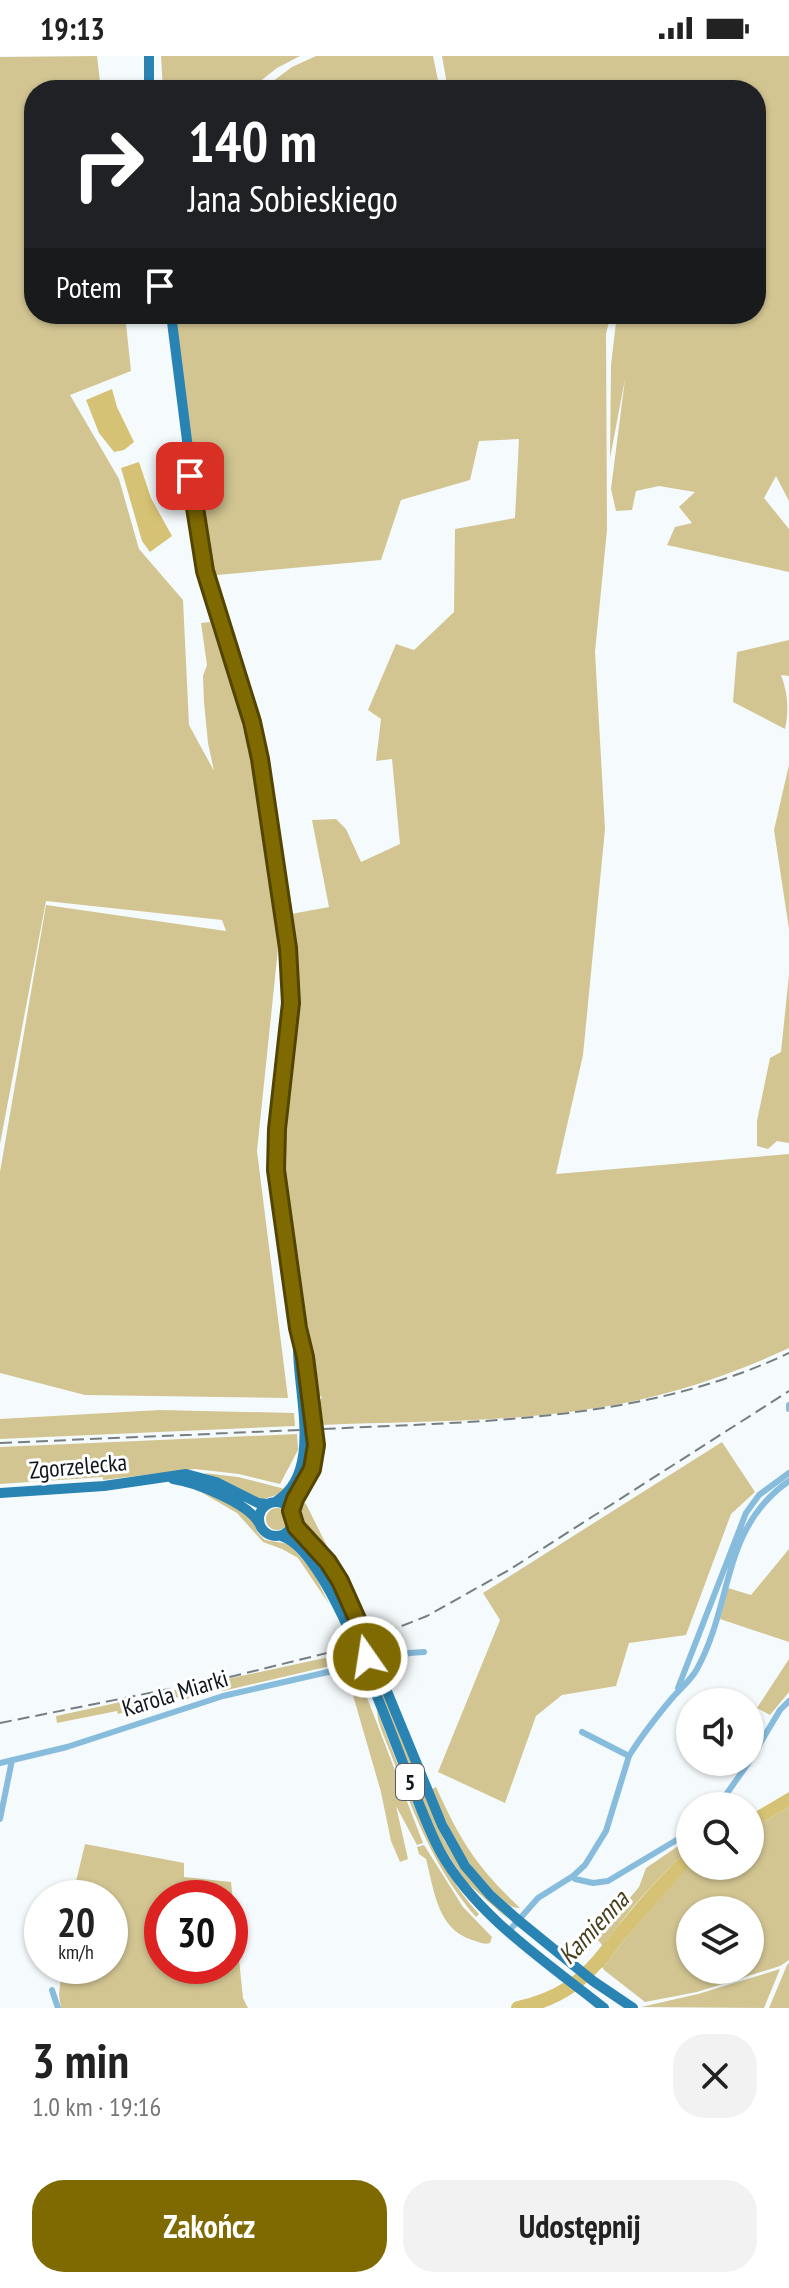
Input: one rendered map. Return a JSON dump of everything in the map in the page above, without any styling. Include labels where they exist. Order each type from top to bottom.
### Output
[{"type":"main road","points":[[149,56],[149,80]]},
{"type":"main road","points":[[172,324],[202,559],[256,740],[284,913],[291,1003],[276,1159],[282,1221],[298,1331],[305,1357],[316,1451],[310,1475],[291,1511],[293,1523],[281,1536]]},
{"type":"main road","points":[[259,1523],[259,1514],[283,1496],[296,1477],[305,1454],[298,1331]]},
{"type":"main road","name":"Zgorzelecka","points":[[0,1493],[159,1479],[180,1474],[202,1476],[258,1503],[271,1503]]},
{"type":"main road","name":"Zgorzelecka","points":[[159,1479],[197,1485],[252,1513],[259,1523]]},
{"type":"main road","name":"5","points":[[271,1503],[284,1504],[291,1511]]},
{"type":"main road","name":"5","points":[[259,1523],[267,1534],[281,1536],[296,1545],[322,1575],[340,1609],[420,1808],[441,1853],[467,1891],[509,1931],[604,2008]]},
{"type":"main road","name":"5","points":[[293,1523],[328,1562],[349,1599],[448,1838],[477,1881],[518,1920],[593,1981],[633,2008]]},
{"type":"street","points":[[675,1695],[691,1661],[746,1513],[759,1495],[789,1473]]},
{"type":"street","points":[[509,1931],[538,1898],[585,1865],[606,1831],[629,1756],[642,1735],[695,1673],[707,1649],[747,1524],[769,1495],[789,1481]]},
{"type":"street","points":[[365,1637],[368,1654],[363,1664],[373,1667],[382,1680]]},
{"type":"street","points":[[377,1666],[409,1653],[424,1652]]},
{"type":"street","name":"Karola Miarki","points":[[0,1763],[67,1747],[223,1696],[363,1664]]},
{"type":"street","points":[[764,1736],[789,1701]]},
{"type":"street","points":[[582,1732],[629,1756]]},
{"type":"street","points":[[0,1819],[12,1760]]},
{"type":"street","points":[[573,1876],[593,1883],[608,1881],[676,1840]]},
{"type":"street","points":[[52,1990],[58,2008]]},
{"type":"shaded area","points":[[97,56],[100,80],[24,80],[24,324],[126,324],[131,371],[70,395],[119,479],[139,549],[183,600],[189,725],[214,771],[204,702],[203,676],[207,665],[201,623],[210,622],[237,704],[253,767],[279,939],[257,1151],[288,1398],[85,1395],[0,1373],[0,1172],[46,905],[226,931],[222,920],[46,901],[0,1144],[0,57]]},
{"type":"shaded area","points":[[161,56],[300,56],[262,80],[162,80]]},
{"type":"shaded area","points":[[316,56],[433,56],[438,80],[274,80],[292,67]]},
{"type":"shaded area","points":[[442,56],[789,56],[789,501],[776,476],[764,498],[789,529],[789,572],[667,545],[675,527],[692,523],[679,507],[695,492],[659,486],[636,491],[632,510],[616,511],[611,489],[625,379],[610,458],[611,365],[616,324],[766,324],[766,80],[446,80]]},
{"type":"shaded area","points":[[172,324],[608,324],[606,334],[607,530],[595,652],[605,829],[583,1055],[556,1174],[789,1154],[789,1348],[695,1385],[596,1408],[493,1419],[321,1425],[318,1405],[322,1397],[319,1395],[315,1400],[283,1169],[284,1128],[298,1003],[291,914],[329,907],[312,820],[336,819],[346,829],[361,862],[400,844],[392,759],[376,761],[381,719],[368,710],[396,644],[414,650],[454,612],[455,529],[515,518],[519,439],[479,441],[470,480],[401,500],[381,560],[206,576]]},
{"type":"shaded area","points":[[112,389],[134,442],[124,450],[114,452],[99,433],[86,400]]},
{"type":"shaded area","points":[[139,462],[151,498],[172,536],[150,552],[142,541],[121,468]]},
{"type":"shaded area","points":[[789,640],[789,676],[781,675],[787,702],[785,729],[733,702],[737,652]]},
{"type":"shaded area","points":[[789,765],[789,929],[774,830]]},
{"type":"shaded area","points":[[789,975],[789,1143],[777,1141],[768,1149],[757,1146],[757,1121],[770,1058],[781,1052]]},
{"type":"shaded area","points":[[160,1410],[294,1413],[295,1426],[0,1439],[0,1419]]},
{"type":"shaded area","points":[[297,1434],[298,1450],[280,1484],[239,1474],[195,1469],[103,1480],[103,1477],[0,1484],[0,1447]]},
{"type":"shaded area","points":[[722,1442],[755,1492],[731,1514],[686,1635],[629,1643],[616,1686],[562,1695],[536,1716],[505,1803],[438,1772],[500,1620],[483,1593]]},
{"type":"shaded area","points":[[204,1473],[238,1477],[285,1489],[261,1500]]},
{"type":"shaded area","points":[[187,1484],[232,1505],[253,1520],[258,1533],[265,1540],[289,1544],[313,1571],[329,1604],[298,1558],[263,1542],[237,1513]]},
{"type":"shaded area","points":[[299,1498],[306,1504],[330,1552],[325,1552],[300,1527]]},
{"type":"shaded area","points":[[273,1508],[281,1508],[288,1519],[281,1530],[273,1530],[266,1523],[266,1515]]},
{"type":"shaded area","points":[[789,1549],[789,1642],[720,1619],[728,1588],[751,1595]]},
{"type":"shaded area","points":[[348,1653],[343,1663],[223,1691],[207,1690],[182,1701],[178,1697],[118,1714],[117,1711],[57,1723],[56,1716]]},
{"type":"shaded area","points":[[789,1659],[789,1692],[770,1715],[764,1712],[764,1697]]},
{"type":"shaded area","points":[[348,1678],[357,1678],[361,1682],[423,1843],[417,1845],[396,1806],[408,1859],[400,1862],[391,1841],[381,1792]]},
{"type":"shaded area","points":[[379,1683],[444,1840],[462,1869],[509,1920],[466,1882],[439,1841],[375,1685]]},
{"type":"shaded area","points":[[377,1710],[431,1843],[461,1892],[479,1914],[476,1917],[449,1880],[427,1841],[383,1733]]},
{"type":"shaded area","points":[[436,1787],[471,1852],[520,1908],[511,1906],[499,1897],[467,1860],[438,1804],[432,1789]]},
{"type":"shaded area","points":[[789,1792],[789,1807],[764,1821],[764,1807]]},
{"type":"shaded area","points":[[789,1807],[789,1960],[764,1971],[764,1896],[676,1896],[676,1984],[723,1984],[645,2002],[603,1968],[676,1880],[764,1880],[764,1821]]},
{"type":"shaded area","points":[[85,1844],[184,1863],[184,1877],[212,1880],[144,1880],[144,1984],[242,1984],[248,2008],[61,2008],[60,1984],[128,1984],[128,1880],[76,1880]]},
{"type":"shaded area","points":[[424,1845],[463,1907],[492,1937],[490,1943],[460,1935],[444,1917],[426,1859],[419,1854],[417,1847]]},
{"type":"shaded area","points":[[676,1848],[676,1862],[622,1920],[603,1946],[596,1938],[639,1887],[646,1868]]},
{"type":"shaded area","points":[[676,1861],[677,1880],[603,1968],[592,1959]]},
{"type":"shaded area","points":[[789,1963],[789,2008],[769,2008],[787,1965]]},
{"type":"shaded area","points":[[780,1969],[764,2008],[641,2007],[731,1984],[764,1984],[764,1974]]},
{"type":"waterway","name":"Kamienna","points":[[518,2008],[546,2000],[569,1988],[608,1949]]},
{"type":"railway","points":[[0,1443],[458,1423],[571,1413],[682,1392],[736,1375],[789,1353]]},
{"type":"railway","points":[[0,1723],[234,1676],[343,1649],[427,1616],[509,1570],[789,1391]]},
{"type":"route","points":[[190,476],[205,571],[252,722],[260,759],[288,948],[291,1003],[277,1129],[276,1170],[316,1445],[312,1469],[291,1511],[293,1523],[328,1562],[340,1581],[365,1637],[367,1657]]}]
